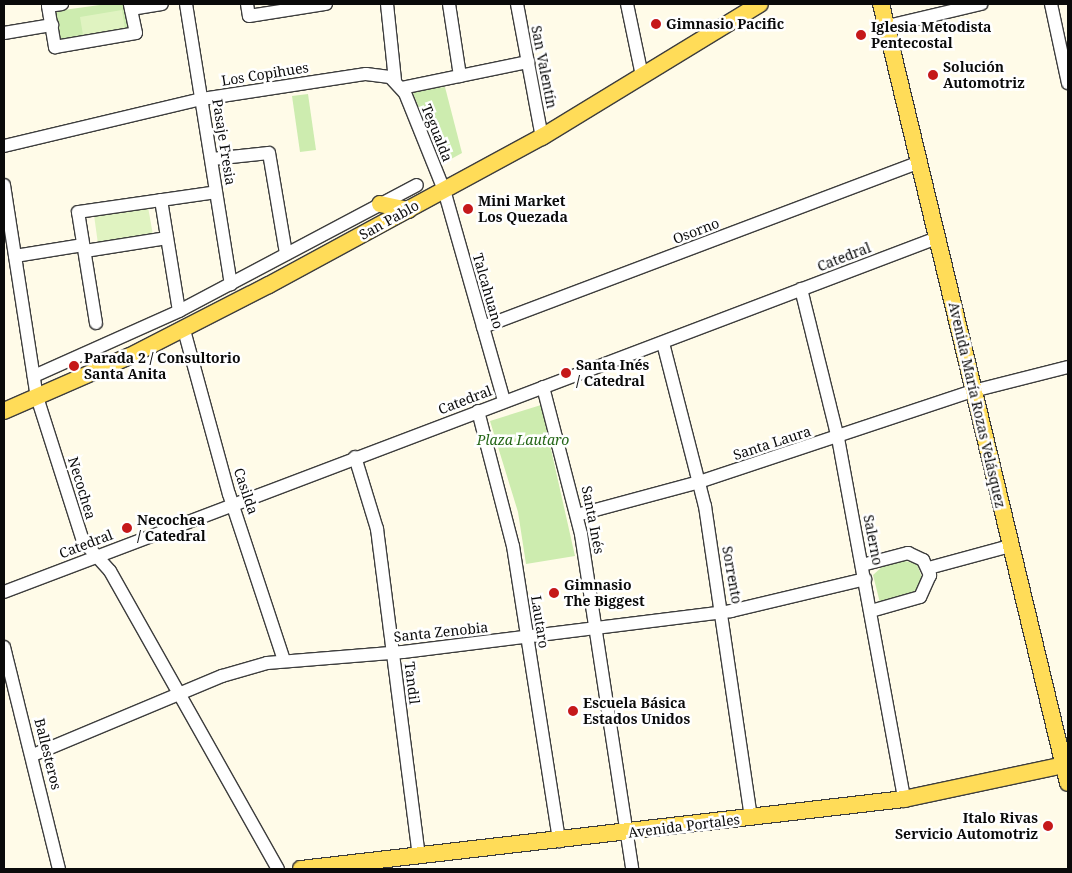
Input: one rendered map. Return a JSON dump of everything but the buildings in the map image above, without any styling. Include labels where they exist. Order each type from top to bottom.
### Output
[{"type":"main road","name":"Avenida María Rozas Velásquez","points":[[881,4],[888,26],[1010,546],[1064,755],[1068,783]]},
{"type":"main road","name":"Avenida María Rozas Velásquez","points":[[888,26],[893,4]]},
{"type":"main road","name":"San Pablo","points":[[4,411],[184,330],[408,210],[542,137],[757,5]]},
{"type":"main road","points":[[380,204],[408,210]]},
{"type":"main road","name":"Avenida Portales","points":[[301,869],[559,841],[904,798],[1064,755]]},
{"type":"street","points":[[62,4],[48,6],[56,47],[136,33],[131,6],[162,4]]},
{"type":"street","name":"Pasaje Fresia","points":[[186,4],[231,284]]},
{"type":"street","points":[[247,4],[249,16],[326,4]]},
{"type":"street","name":"Tegualda","points":[[387,4],[399,84],[444,190]]},
{"type":"street","points":[[449,4],[460,76]]},
{"type":"street","name":"San Valentín","points":[[517,4],[542,137]]},
{"type":"street","points":[[627,4],[642,76]]},
{"type":"street","points":[[888,26],[980,4]]},
{"type":"street","points":[[1051,4],[1068,83]]},
{"type":"street","points":[[4,33],[52,24]]},
{"type":"street","name":"Los Copihues","points":[[4,146],[202,99],[366,74],[399,84],[460,76],[528,62]]},
{"type":"street","points":[[212,160],[269,154],[286,254]]},
{"type":"street","name":"Osorno","points":[[483,327],[920,162]]},
{"type":"street","name":"Necochea","points":[[4,185],[38,397],[83,541],[110,571],[278,869]]},
{"type":"street","name":"San Pablo","points":[[34,376],[178,311],[417,185]]},
{"type":"street","name":"Talcahuano","points":[[444,190],[504,401]]},
{"type":"street","points":[[96,323],[78,212],[216,192]]},
{"type":"street","points":[[161,200],[178,311]]},
{"type":"street","points":[[15,256],[167,238]]},
{"type":"street","name":"Catedral","points":[[4,592],[233,503],[663,343],[937,238]]},
{"type":"street","name":"Salerno","points":[[802,289],[838,438],[904,798]]},
{"type":"street","name":"Casilda","points":[[184,330],[233,503],[284,660]]},
{"type":"street","name":"Sorrento","points":[[663,343],[700,482],[724,612],[751,817]]},
{"type":"street","points":[[973,391],[1068,367]]},
{"type":"street","name":"Santa Inés","points":[[543,387],[577,515],[628,832],[632,869]]},
{"type":"street","name":"Santa Laura","points":[[577,515],[700,482],[838,438],[973,391]]},
{"type":"street","name":"Lautaro","points":[[478,411],[507,514],[559,841]]},
{"type":"street","name":"Tandil","points":[[355,457],[377,529],[420,856]]},
{"type":"street","points":[[929,568],[1010,546]]},
{"type":"street","points":[[862,565],[908,553],[920,557],[929,568],[930,582],[920,597],[871,611]]},
{"type":"street","name":"Santa Zenobia","points":[[33,755],[237,671],[284,660],[393,653],[724,612],[865,579]]},
{"type":"street","name":"Ballesteros","points":[[4,647],[33,755],[59,869]]},
{"type":"green space","points":[[107,4],[125,4],[131,33],[60,48],[52,15],[56,11]]},
{"type":"green space","points":[[122,10],[125,29],[83,35],[80,17]]},
{"type":"green space","points":[[445,87],[462,153],[442,164],[412,91]]},
{"type":"green space","points":[[308,94],[316,150],[300,152],[292,96]]},
{"type":"green space","points":[[148,207],[153,235],[98,244],[94,215]]},
{"type":"green space","name":"Plaza Lautaro","points":[[541,405],[575,556],[526,564],[518,512],[490,421]]},
{"type":"green space","points":[[901,560],[917,564],[924,583],[914,595],[880,603],[873,575],[884,565]]},
{"type":"place","name":"Gimnasio Pacific","points":[[656,24]]},
{"type":"place","name":"Iglesia Metodista Pentecostal","points":[[861,35]]},
{"type":"place","name":"Solución Automotriz","points":[[933,75]]},
{"type":"place","name":"Mini Market Los Quezada","points":[[468,209]]},
{"type":"place","name":"Parada 2 / Consultorio Santa Anita","points":[[74,366]]},
{"type":"place","name":"Santa Inés / Catedral","points":[[566,373]]},
{"type":"place","name":"Necochea / Catedral","points":[[127,528]]},
{"type":"place","name":"Gimnasio The Biggest","points":[[554,593]]},
{"type":"place","name":"Escuela Básica Estados Unidos","points":[[573,711]]},
{"type":"place","name":"Italo Rivas Servicio Automotriz","points":[[1048,826]]}]
